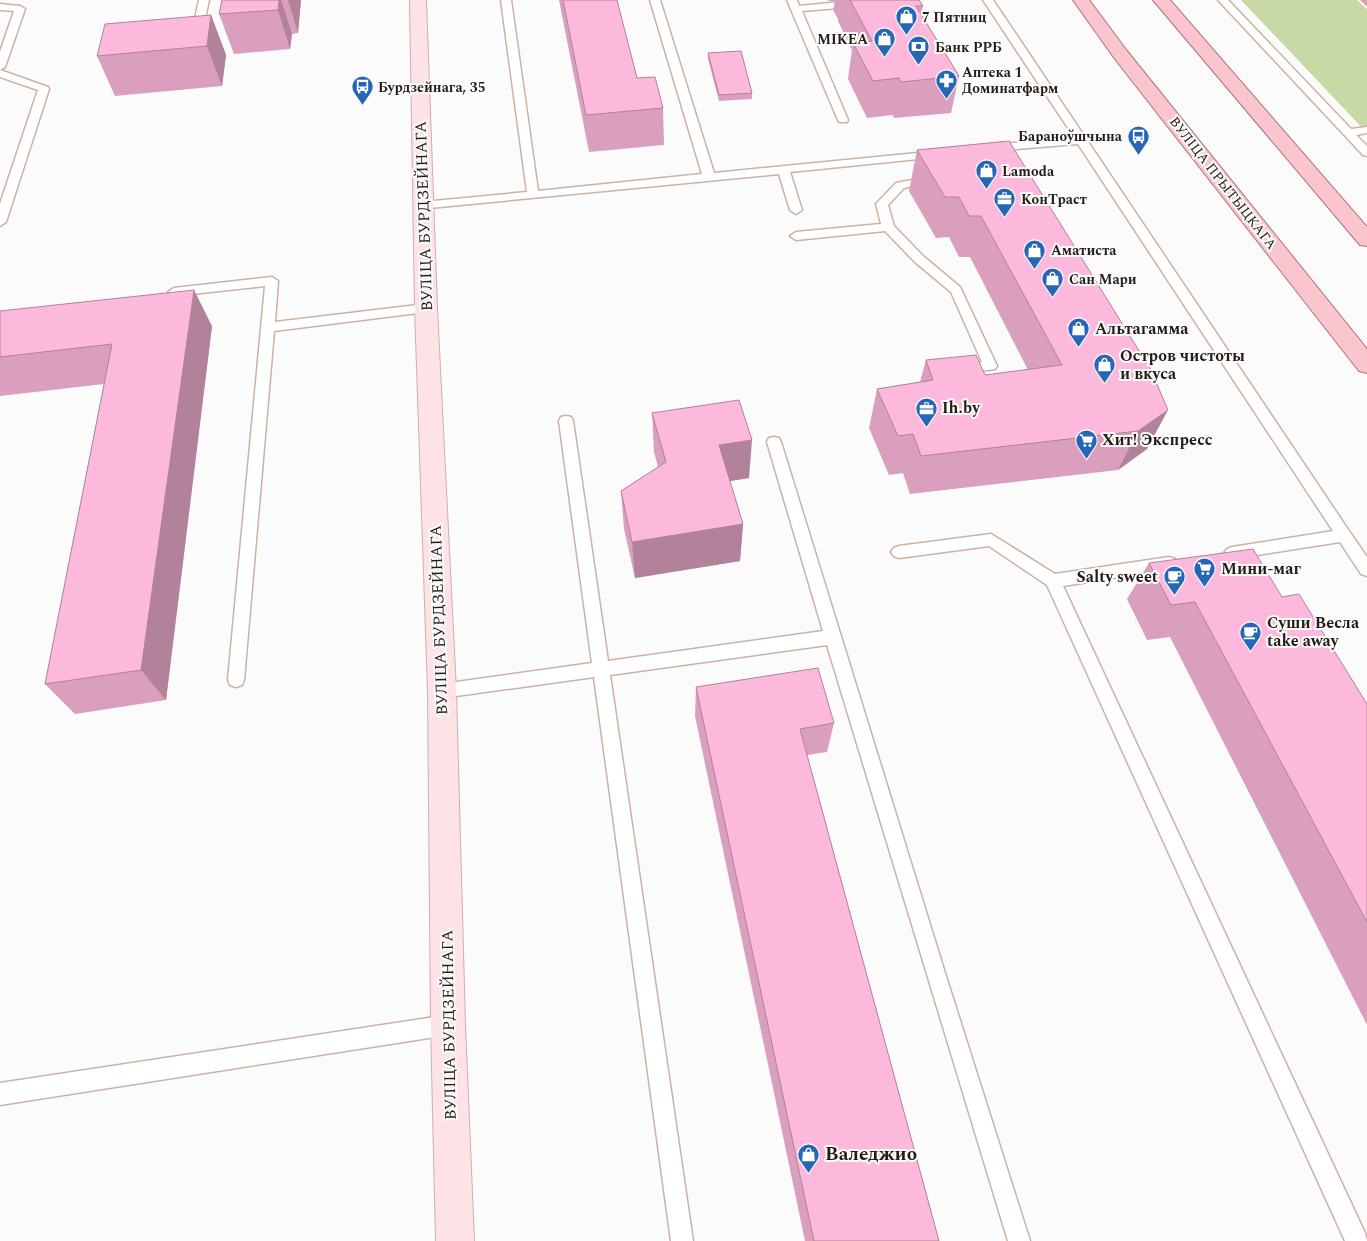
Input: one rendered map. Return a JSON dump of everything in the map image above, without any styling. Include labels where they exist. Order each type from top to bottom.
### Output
[{"type":"main road","name":"ВУЛІЦА ПРЫТЫЦКАГА","points":[[1081,0],[1121,55],[1367,365]]},
{"type":"main road","points":[[1161,0],[1367,240]]},
{"type":"street","name":"ВУЛІЦА БУРДЗЕЙНАГА","points":[[418,0],[426,308],[442,691],[448,1025],[455,1241]]},
{"type":"lane","points":[[188,38],[196,38],[204,0]]},
{"type":"lane","points":[[506,0],[533,195]]},
{"type":"lane","points":[[655,0],[709,177]]},
{"type":"lane","points":[[988,0],[1367,570]]},
{"type":"lane","points":[[1223,0],[1367,153]]},
{"type":"lane","points":[[843,120],[794,5],[851,4]]},
{"type":"lane","points":[[0,7],[20,9],[0,67]]},
{"type":"lane","points":[[0,73],[44,90],[0,222]]},
{"type":"lane","points":[[1348,133],[1367,130]]},
{"type":"lane","points":[[991,151],[1081,140]]},
{"type":"lane","points":[[423,206],[947,153]]},
{"type":"lane","points":[[783,169],[796,210]]},
{"type":"lane","points":[[944,370],[990,366],[956,290],[919,259],[888,227],[882,204],[900,185],[949,176]]},
{"type":"lane","points":[[796,236],[888,227]]},
{"type":"lane","points":[[165,293],[272,281],[236,680]]},
{"type":"lane","points":[[267,326],[426,308]]},
{"type":"lane","points":[[566,421],[682,1241]]},
{"type":"lane","points":[[774,442],[935,973],[1019,1241]]},
{"type":"lane","points":[[1220,555],[1344,535]]},
{"type":"lane","points":[[899,552],[991,540],[1053,581],[1358,1241]]},
{"type":"lane","points":[[1053,581],[1181,561]]},
{"type":"lane","points":[[442,691],[833,637]]},
{"type":"lane","points":[[0,1094],[448,1025]]},
{"type":"green space","points":[[1241,0],[1357,0],[1367,9],[1367,133]]},
{"type":"building","points":[[222,0],[279,0],[278,10],[219,14]]},
{"type":"building","points":[[563,0],[617,0],[637,78],[655,77],[663,108],[586,115]]},
{"type":"building","points":[[850,0],[919,0],[923,6],[916,6],[959,76],[901,82],[899,78],[873,81],[853,43],[872,41]]},
{"type":"building","points":[[211,15],[207,46],[97,56],[105,24]]},
{"type":"building","points":[[741,51],[752,93],[719,95],[708,53]]},
{"type":"building","points":[[1009,141],[1151,370],[1168,410],[1138,431],[921,456],[913,434],[898,436],[877,389],[933,380],[926,360],[976,355],[985,375],[1062,365],[981,216],[969,216],[959,197],[945,197],[917,150]]},
{"type":"building","points":[[194,290],[141,670],[45,684],[112,344],[0,357],[0,311]]},
{"type":"building","points":[[739,400],[752,440],[719,445],[743,524],[632,542],[621,491],[666,462],[652,413]]},
{"type":"building","points":[[1253,549],[1282,597],[1299,594],[1367,704],[1367,922],[1195,602],[1171,605],[1149,563]]},
{"type":"building","points":[[818,668],[834,723],[800,729],[939,1241],[814,1241],[696,687]]},
{"type":"place","name":"7 Пятниц","points":[[906,36]]},
{"type":"place","name":"MIKEA","points":[[884,58]]},
{"type":"place","name":"Банк РРБ","points":[[919,66]]},
{"type":"place","name":"Аптека 1 Доминатфарм","points":[[946,99]]},
{"type":"place","name":"Бурдзейнага, 35","points":[[362,106]]},
{"type":"place","name":"Бараноўшчына","points":[[1138,155]]},
{"type":"place","name":"Lamoda","points":[[986,190]]},
{"type":"place","name":"КонТраст","points":[[1005,218]]},
{"type":"place","name":"Аматиста","points":[[1035,269]]},
{"type":"place","name":"Сан Мари","points":[[1053,298]]},
{"type":"place","name":"Альтагамма","points":[[1079,348]]},
{"type":"place","name":"Остров чистоты и вкуса","points":[[1104,384]]},
{"type":"place","name":"Ih.by","points":[[926,427]]},
{"type":"place","name":"Хит! Экспресс","points":[[1086,459]]},
{"type":"place","name":"Мини-маг","points":[[1205,588]]},
{"type":"place","name":"Salty sweet","points":[[1174,596]]},
{"type":"place","name":"Суши Весла take away","points":[[1251,651]]},
{"type":"place","name":"Валеджио","points":[[809,1173]]}]
